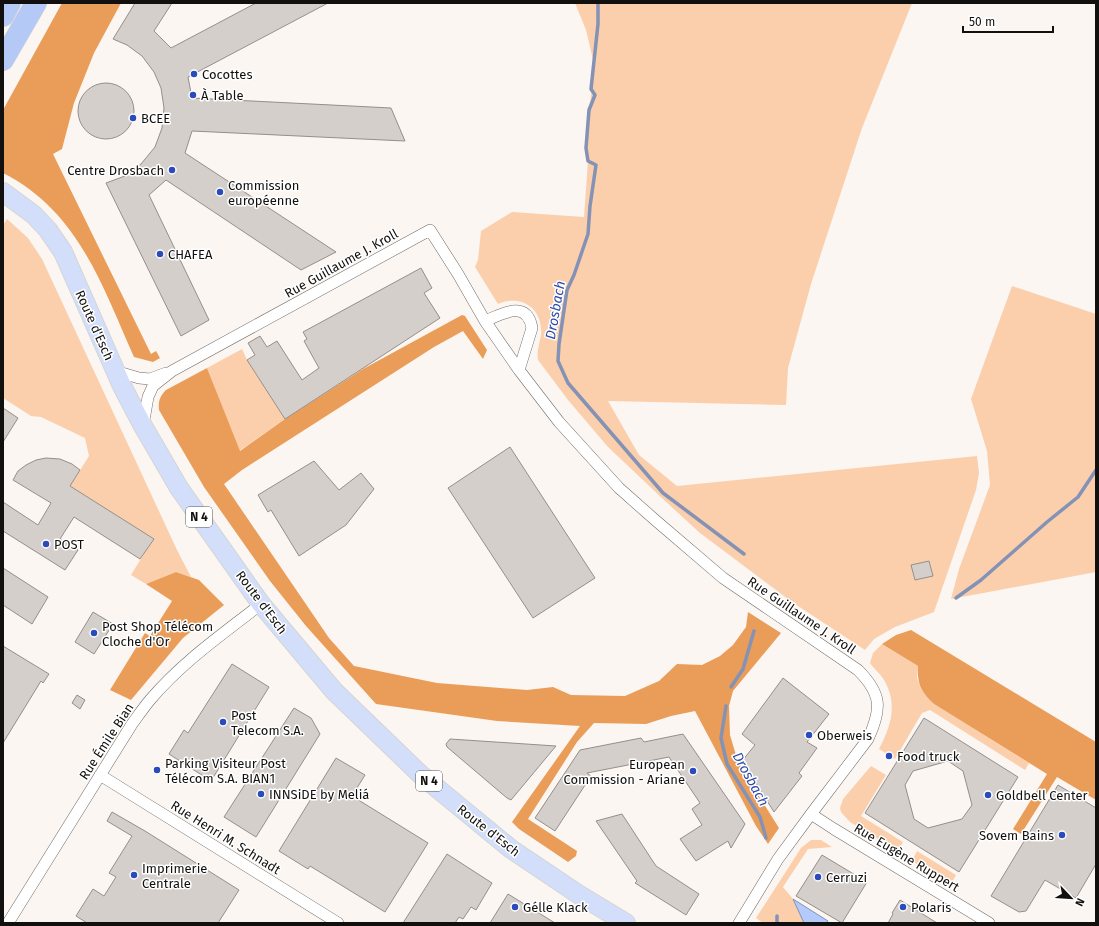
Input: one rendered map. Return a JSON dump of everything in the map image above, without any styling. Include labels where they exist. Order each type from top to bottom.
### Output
[{"type":"highway","points":[[3,16],[10,3]]},
{"type":"highway","points":[[3,60],[36,3]]},
{"type":"main road","name":"Route d'Esch","points":[[3,192],[34,215],[48,230],[63,252],[115,371],[143,426],[179,488],[262,604],[334,691],[422,775],[511,849],[578,894],[626,923]]},
{"type":"street","name":"Rue Guillaume J. Kroll","points":[[143,426],[148,396],[153,386],[172,371],[430,230],[458,274],[485,322],[519,370],[559,422],[619,488],[723,578],[858,670],[873,688],[877,699],[878,712],[868,739],[778,859],[739,923]]},
{"type":"street","points":[[485,322],[500,315],[517,310],[528,316],[532,328],[519,370]]},
{"type":"street","name":"Rue Guillaume J. Kroll","points":[[115,371],[139,378],[150,378],[172,371]]},
{"type":"street","name":"Rue Émile Bian","points":[[8,923],[132,724],[150,700],[168,681],[206,647],[262,604]]},
{"type":"street","name":"Rue Henri M. Schnadt","points":[[100,775],[338,923]]},
{"type":"street","name":"Rue Eugène Ruppert","points":[[811,814],[834,830],[989,923]]},
{"type":"shaded area","points":[[62,3],[121,3],[94,53],[74,103],[62,149],[53,154],[151,354],[156,351],[160,358],[153,362],[134,357],[98,277],[85,252],[69,229],[51,208],[29,189],[3,173],[3,110]]},
{"type":"shaded area","points":[[575,3],[912,3],[862,128],[811,284],[788,368],[786,405],[608,401],[639,455],[677,486],[977,456],[979,473],[976,490],[934,612],[895,627],[874,639],[865,650],[792,602],[700,533],[608,447],[568,400],[538,360],[541,329],[537,314],[527,304],[520,302],[513,301],[498,304],[475,267],[478,260],[481,231],[512,212],[584,217],[588,161],[586,148],[594,64],[586,30]]},
{"type":"shaded area","points":[[7,219],[28,238],[42,259],[177,550],[191,577],[176,572],[146,584],[131,575],[153,539],[70,486],[89,456],[85,438],[41,417],[31,416],[3,398],[3,225]]},
{"type":"shaded area","points":[[1012,286],[1096,314],[1096,572],[951,599],[959,569],[990,485],[987,451],[971,399]]},
{"type":"shaded area","points":[[462,315],[465,316],[487,350],[483,359],[463,331],[434,347],[242,470],[224,484],[329,638],[354,666],[437,683],[527,690],[553,687],[571,695],[625,696],[659,681],[677,664],[702,665],[720,656],[733,645],[746,627],[748,612],[781,633],[733,691],[729,706],[730,735],[736,755],[743,771],[779,828],[768,844],[756,826],[695,711],[671,716],[646,724],[594,723],[577,742],[528,819],[577,851],[576,856],[568,862],[519,829],[512,822],[580,726],[497,721],[376,704],[306,626],[270,581],[204,487],[159,410],[160,399],[166,390],[207,368],[240,451],[285,419],[363,369]]},
{"type":"shaded area","points":[[242,349],[247,360],[285,419],[239,451],[207,368]]},
{"type":"shaded area","points":[[176,572],[199,580],[224,605],[183,638],[131,700],[110,690],[145,633],[150,636],[172,601],[146,584]]},
{"type":"shaded area","points":[[911,630],[1096,742],[1096,800],[1057,777],[1021,834],[1013,829],[1047,774],[934,704],[923,691],[919,683],[918,666],[882,644],[896,635]]},
{"type":"shaded area","points":[[882,644],[918,666],[917,678],[921,689],[934,704],[1029,763],[1025,770],[930,710],[922,713],[895,759],[879,749],[890,723],[892,706],[891,698],[884,680],[870,663],[873,653]]},
{"type":"shaded area","points":[[871,766],[886,775],[861,816],[903,842],[898,851],[850,822],[841,812],[840,808],[843,799]]},
{"type":"shaded area","points":[[811,840],[821,840],[832,847],[808,849],[783,887],[793,899],[804,923],[763,923],[756,918],[801,848]]},
{"type":"shaded area","points":[[917,851],[956,875],[951,884],[912,861]]},
{"type":"water","points":[[793,899],[828,921],[827,923],[804,923]]},
{"type":"building","name":"Centre Drosbach","points":[[135,3],[172,3],[154,31],[171,48],[256,3],[328,3],[188,77],[192,98],[391,108],[405,141],[192,131],[185,153],[336,252],[301,270],[166,180],[149,195],[209,320],[181,336],[106,183],[125,176],[141,164],[155,147],[162,128],[164,108],[161,88],[154,72],[142,56],[127,45],[113,39]]},
{"type":"building","name":"Centre Drosbach","points":[[106,83],[117,86],[126,91],[131,100],[134,111],[131,122],[126,131],[117,136],[106,139],[95,136],[86,131],[81,122],[78,111],[81,100],[86,91],[95,86]]},
{"type":"building","points":[[421,268],[432,288],[424,293],[440,318],[285,419],[247,360],[255,355],[248,343],[260,336],[267,347],[277,341],[302,380],[319,368],[304,341],[307,339],[303,332]]},
{"type":"building","points":[[3,408],[18,418],[3,442]]},
{"type":"building","points":[[510,447],[595,578],[533,618],[448,488]]},
{"type":"building","name":"POST","points":[[46,458],[60,459],[72,464],[80,470],[70,486],[154,539],[140,559],[74,517],[60,539],[78,550],[65,570],[3,531],[3,502],[38,525],[51,503],[13,480],[18,471],[26,465],[36,460]]},
{"type":"building","points":[[314,461],[339,490],[361,473],[374,489],[346,525],[299,556],[271,510],[268,512],[258,495]]},
{"type":"building","points":[[929,561],[933,576],[915,580],[911,565]]},
{"type":"building","points":[[3,568],[48,597],[32,624],[3,605]]},
{"type":"building","name":"Post Shop Télécom Cloche d'Or","points":[[93,612],[113,624],[94,654],[75,642]]},
{"type":"building","points":[[3,646],[49,674],[43,683],[41,681],[3,743]]},
{"type":"building","name":"Post Telecom S.A.","points":[[232,664],[269,687],[211,781],[169,754],[184,730],[188,733]]},
{"type":"building","points":[[783,678],[829,714],[807,742],[817,748],[799,773],[802,776],[774,812],[742,761],[755,745],[742,734]]},
{"type":"building","points":[[77,695],[85,700],[80,709],[72,703]]},
{"type":"building","name":"INNSiDE by Meliá","points":[[294,708],[311,718],[320,734],[256,837],[224,817]]},
{"type":"building","name":"Goldbell Center","points":[[924,718],[1018,777],[959,872],[865,813]],"holes":[[[948,761],[963,771],[972,805],[962,819],[928,828],[914,819],[905,785],[913,771]]]},
{"type":"building","points":[[683,734],[745,824],[731,848],[728,841],[696,861],[680,839],[702,825],[692,809],[700,803],[669,757],[587,773],[591,776],[555,831],[535,818],[580,750],[641,738],[644,742]]},
{"type":"building","points":[[450,739],[556,746],[511,800],[447,747],[446,744]]},
{"type":"building","points":[[336,758],[365,775],[352,796],[428,843],[385,912],[310,866],[308,869],[279,851]]},
{"type":"building","name":"Sovem Bains","points":[[1058,785],[1096,808],[1096,864],[1076,898],[1045,880],[1026,911],[1019,912],[991,896]]},
{"type":"building","points":[[112,812],[239,890],[218,923],[87,923],[76,916],[93,889],[104,896],[116,877],[109,873],[132,836],[107,821]]},
{"type":"building","name":"European Commission - Ariane","points":[[622,814],[656,866],[699,894],[686,915],[635,883],[637,881],[596,821]]},
{"type":"building","points":[[447,854],[492,883],[476,910],[471,907],[463,919],[459,917],[455,923],[403,923]]},
{"type":"building","points":[[822,855],[867,882],[842,923],[796,896]]},
{"type":"building","name":"Gélle Klack","points":[[508,894],[555,923],[490,923]]},
{"type":"building","name":"Polaris","points":[[900,900],[937,923],[888,923]]},
{"type":"waterway","name":"Drosbach","points":[[598,3],[598,24],[591,89],[595,95],[589,110],[586,148],[588,161],[596,165],[590,206],[588,234],[574,275],[567,290],[558,361],[568,383],[663,493],[744,554]]},
{"type":"waterway","points":[[956,598],[981,580],[1078,497],[1096,470]]},
{"type":"waterway","name":"Drosbach","points":[[731,687],[743,669],[754,631]]},
{"type":"waterway","name":"Drosbach","points":[[726,706],[721,738],[727,764],[760,817],[766,838]]},
{"type":"waterway","name":"Drosbach","points":[[777,916],[777,923]]},
{"type":"place","name":"Cocottes","points":[[194,74]]},
{"type":"place","name":"À Table","points":[[193,95]]},
{"type":"place","name":"BCEE","points":[[133,118]]},
{"type":"place","name":"Centre Drosbach","points":[[172,170]]},
{"type":"place","name":"Commission européenne","points":[[220,192]]},
{"type":"place","name":"CHAFEA","points":[[160,254]]},
{"type":"place","name":"POST","points":[[46,544]]},
{"type":"place","name":"Post Shop Télécom Cloche d'Or","points":[[94,633]]},
{"type":"place","name":"Post Telecom S.A.","points":[[223,722]]},
{"type":"place","name":"Oberweis","points":[[809,735]]},
{"type":"place","name":"Food truck","points":[[889,756]]},
{"type":"place","name":"Parking Visiteur Post Télécom S.A. BIAN1","points":[[157,770]]},
{"type":"place","name":"European Commission - Ariane","points":[[693,771]]},
{"type":"place","name":"INNSiDE by Meliá","points":[[261,794]]},
{"type":"place","name":"Goldbell Center","points":[[988,795]]},
{"type":"place","name":"Sovem Bains","points":[[1062,835]]},
{"type":"place","name":"Imprimerie Centrale","points":[[134,875]]},
{"type":"place","name":"Cerruzi","points":[[818,877]]},
{"type":"place","name":"Gélle Klack","points":[[515,907]]},
{"type":"place","name":"Polaris","points":[[903,907]]}]
